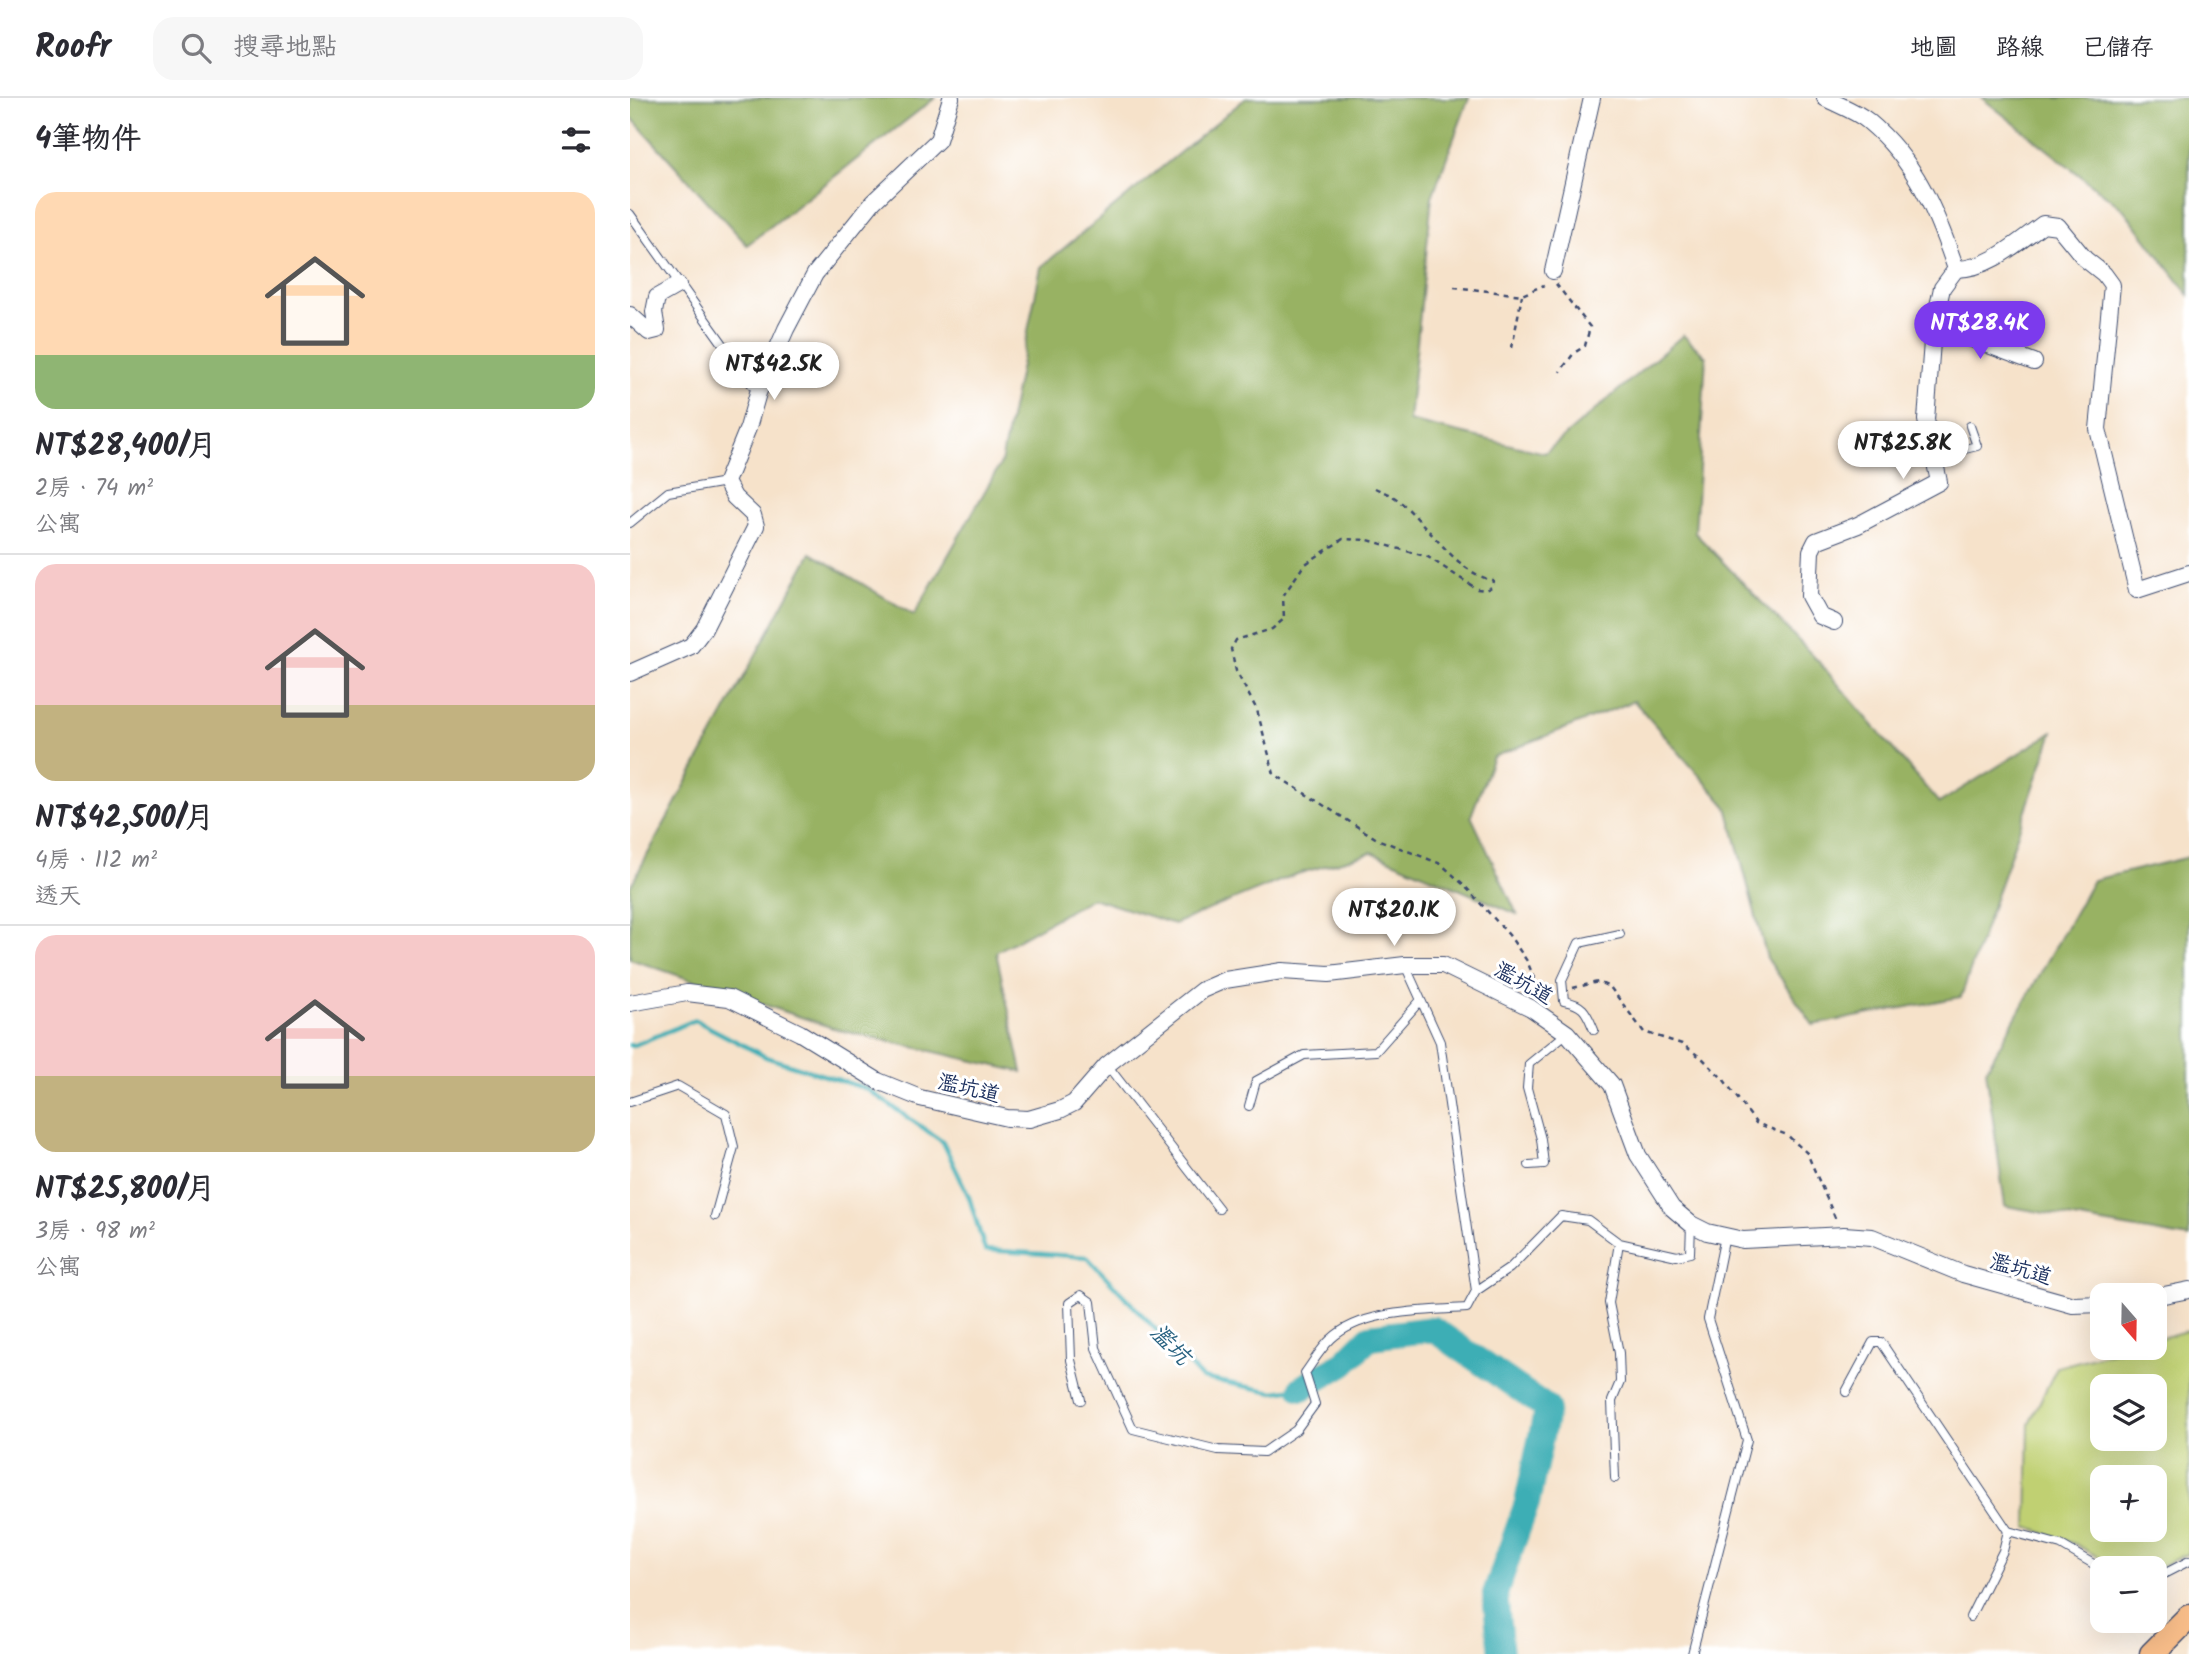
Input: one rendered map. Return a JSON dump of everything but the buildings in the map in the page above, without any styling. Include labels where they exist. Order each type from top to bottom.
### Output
[{"type":"main road","points":[[2152,1654],[2189,1616]]},
{"type":"main road","points":[[2175,1654],[2189,1640]]},
{"type":"street","points":[[630,673],[691,646],[704,629],[757,526],[753,515],[734,497],[726,482],[748,428],[758,393],[786,329],[815,274],[873,202],[938,140],[951,98]]},
{"type":"street","points":[[1553,271],[1592,98]]},
{"type":"street","points":[[1825,98],[1866,119],[1899,152],[1923,185],[1956,269]]},
{"type":"street","points":[[1956,269],[1972,269],[1996,257],[2043,225],[2058,226],[2085,259],[2104,274],[2112,285],[2098,429],[2137,590],[2189,573]]},
{"type":"street","points":[[1834,622],[1820,616],[1809,596],[1811,551],[1816,541],[1858,525],[1940,482],[1926,420],[1933,329],[1942,288],[1956,269]]},
{"type":"street","points":[[630,315],[649,332],[657,330],[654,312],[657,297],[678,285]]},
{"type":"street","points":[[1933,329],[1951,331],[2034,362]]},
{"type":"street","name":"濫坑道","points":[[630,1003],[687,993],[729,998],[800,1033],[878,1081],[920,1098],[1007,1118],[1029,1119],[1074,1103],[1107,1065],[1202,990],[1224,980],[1282,971],[1329,974],[1405,965],[1443,965],[1531,1008],[1567,1033],[1612,1085],[1638,1155],[1672,1208],[1691,1224],[1707,1232],[1743,1240],[1844,1235],[1872,1237],[1963,1274],[2073,1305],[2090,1304]]},
{"type":"street","points":[[2167,1294],[2189,1290]]},
{"type":"lane","points":[[630,214],[678,285],[758,393]]},
{"type":"lane","points":[[1933,457],[1977,446],[1970,426]]},
{"type":"lane","points":[[630,523],[668,492],[726,482]]},
{"type":"lane","points":[[1594,1030],[1584,1009],[1576,1003],[1564,1001],[1562,980],[1579,943],[1620,934]]},
{"type":"lane","points":[[1405,965],[1440,1042],[1476,1291]]},
{"type":"lane","points":[[1249,1106],[1256,1082],[1304,1055],[1376,1051],[1420,1001]]},
{"type":"lane","points":[[1529,1165],[1544,1164],[1541,1139],[1527,1088],[1529,1065],[1567,1033]]},
{"type":"lane","points":[[1107,1065],[1219,1209]]},
{"type":"lane","points":[[630,1102],[678,1086],[726,1114],[734,1147],[715,1216]]},
{"type":"lane","points":[[1081,1400],[1071,1360],[1069,1303],[1081,1295],[1091,1302],[1096,1348],[1133,1429],[1218,1450],[1264,1452],[1296,1430],[1315,1404],[1305,1373],[1332,1338],[1363,1320],[1466,1308],[1476,1291],[1510,1268],[1561,1216],[1588,1220],[1619,1243],[1677,1256],[1690,1253],[1691,1224]]},
{"type":"lane","points":[[1692,1654],[1747,1440],[1708,1319],[1725,1236]]},
{"type":"lane","points":[[1615,1478],[1612,1401],[1620,1382],[1620,1363],[1609,1303],[1619,1243]]},
{"type":"lane","points":[[1846,1392],[1873,1342],[1881,1342],[2008,1531],[2061,1545],[2090,1562]]},
{"type":"lane","points":[[1970,1617],[2003,1550],[2008,1531]]},
{"type":"lane","points":[[2167,1572],[2189,1561]]},
{"type":"path","points":[[1454,287],[1522,295],[1553,280],[1590,327],[1585,346],[1574,354],[1560,372]]},
{"type":"path","points":[[1512,348],[1522,295]]},
{"type":"path","points":[[1376,488],[1398,499],[1462,564],[1481,579],[1493,580],[1492,587],[1477,589],[1428,557],[1368,540],[1343,539],[1304,565],[1283,596],[1284,619],[1272,629],[1236,640],[1231,649],[1236,671],[1257,710],[1274,774],[1377,839],[1441,864],[1509,935],[1527,961],[1538,990],[1564,1001],[1572,988],[1588,983],[1598,982],[1610,987],[1644,1032],[1682,1044],[1703,1059],[1724,1080],[1756,1123],[1787,1135],[1807,1153],[1844,1235]]},
{"type":"green space","points":[[630,98],[935,98],[747,245],[630,116]]},
{"type":"green space","points":[[1246,98],[1469,98],[1432,197],[1409,421],[1545,453],[1683,335],[1706,357],[1695,533],[1819,662],[1939,803],[2053,732],[1961,997],[1813,1025],[1767,958],[1727,807],[1634,701],[1493,757],[1471,816],[1517,914],[1372,852],[1294,875],[1174,924],[1092,898],[996,952],[1022,1072],[839,1030],[630,959],[630,887],[811,553],[914,615],[1001,463],[1041,267]]},
{"type":"green space","points":[[1982,98],[2189,98],[2189,295],[2124,210]]},
{"type":"green space","points":[[2189,857],[2189,1238],[2005,1206],[1986,1070],[2093,880]]},
{"type":"green space","points":[[2189,1330],[2189,1553],[2167,1563],[2167,1556],[2096,1556],[2075,1544],[2027,1527],[2029,1424],[2057,1367],[2090,1358],[2167,1360],[2167,1336]]},
{"type":"waterway","name":"濫坑","points":[[630,1045],[695,1020],[766,1057],[867,1089],[943,1142],[969,1197],[985,1250],[1087,1257],[1202,1378],[1274,1392],[1302,1388]]},
{"type":"waterway","name":"濫坑","points":[[1302,1388],[1344,1363],[1370,1337],[1433,1329],[1547,1408],[1527,1503],[1495,1594],[1501,1654]]}]
